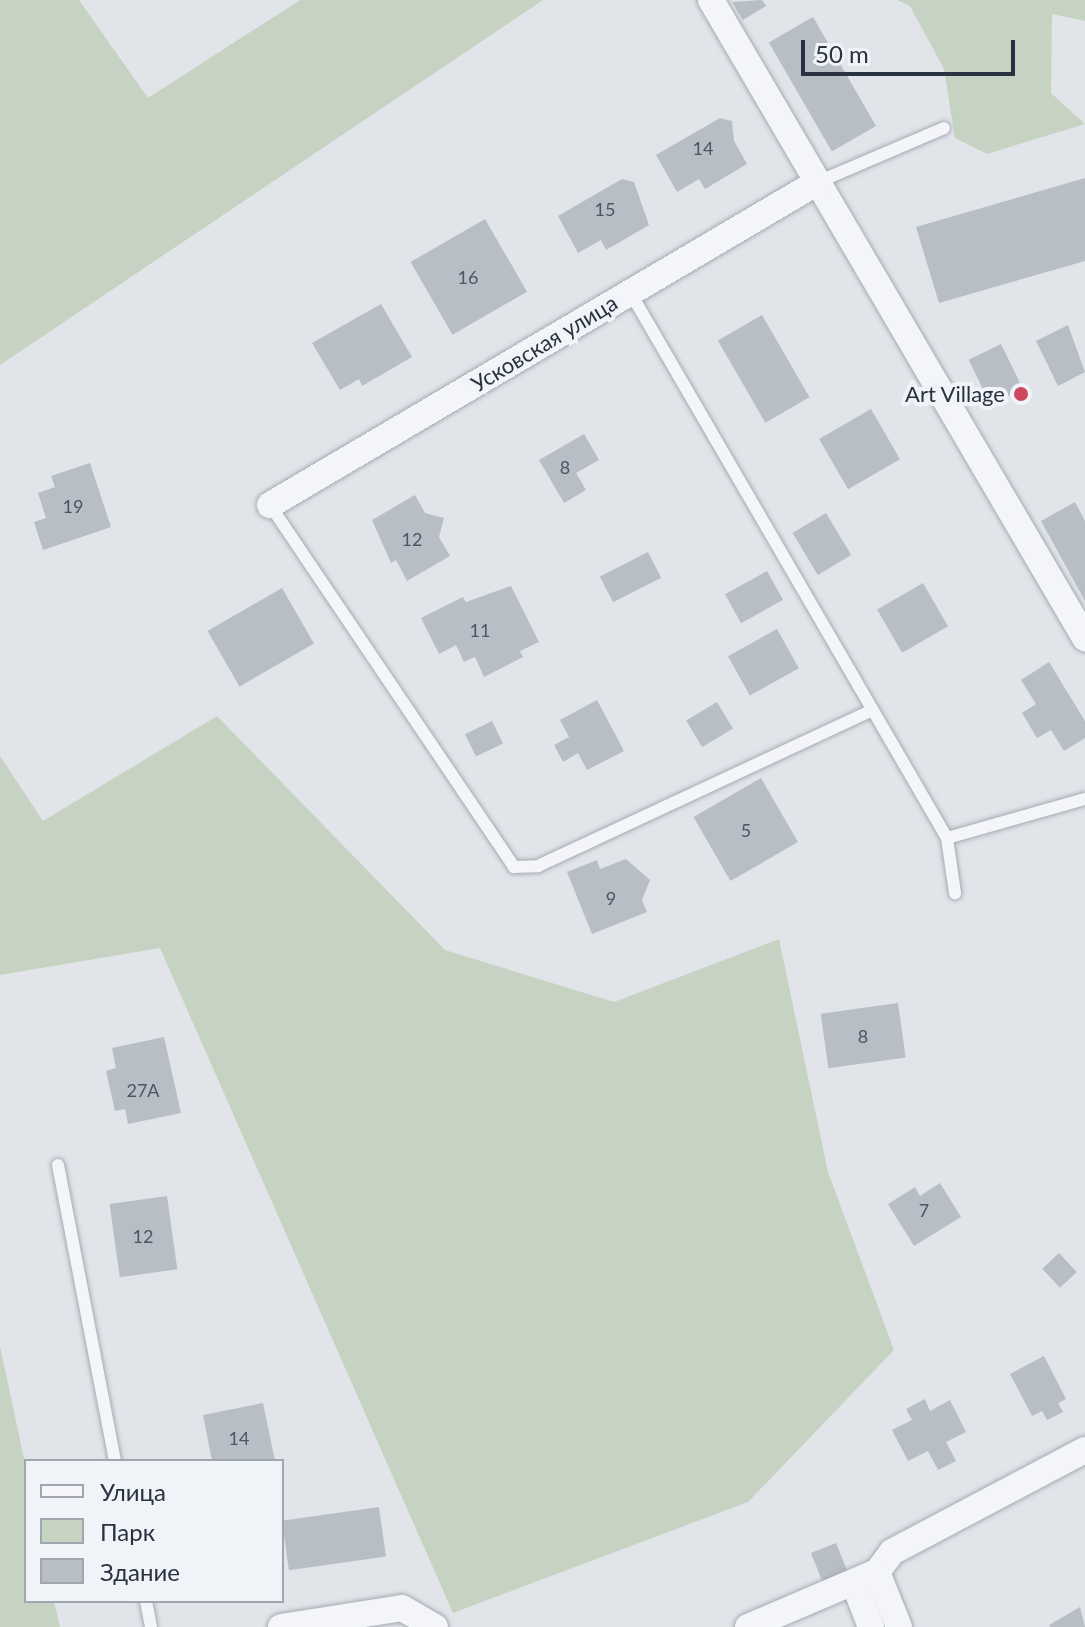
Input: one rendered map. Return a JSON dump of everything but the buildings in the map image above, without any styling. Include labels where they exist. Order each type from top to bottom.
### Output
[{"type":"street","points":[[711,0],[1085,638]]},
{"type":"street","name":"Усковская улица","points":[[270,505],[818,182]]},
{"type":"street","points":[[748,1627],[865,1578],[892,1552],[1085,1450]]},
{"type":"street","points":[[865,1578],[871,1627]]},
{"type":"street","points":[[865,1578],[899,1627]]},
{"type":"street","points":[[281,1627],[402,1608],[435,1627]]},
{"type":"lane","points":[[818,182],[944,128]]},
{"type":"lane","points":[[630,292],[947,838],[955,893]]},
{"type":"lane","points":[[270,505],[514,867],[538,866],[871,711]]},
{"type":"lane","points":[[947,838],[1085,799]]},
{"type":"lane","points":[[58,1165],[115,1459]]},
{"type":"lane","points":[[146,1603],[151,1627]]},
{"type":"green space","points":[[0,0],[79,0],[148,98],[300,0],[543,0],[0,365]]},
{"type":"green space","points":[[897,0],[1085,0],[1085,21],[1052,14],[1051,93],[1085,124],[987,154],[955,138],[944,69],[910,6]]},
{"type":"green space","points":[[217,716],[445,950],[614,1002],[779,939],[828,1172],[894,1350],[748,1502],[453,1613],[160,948],[0,975],[0,756],[43,821]]},
{"type":"green space","points":[[0,1346],[24,1459],[24,1603],[54,1603],[60,1627],[0,1627]]},
{"type":"place","name":"Art Village","points":[[1021,394]]}]
